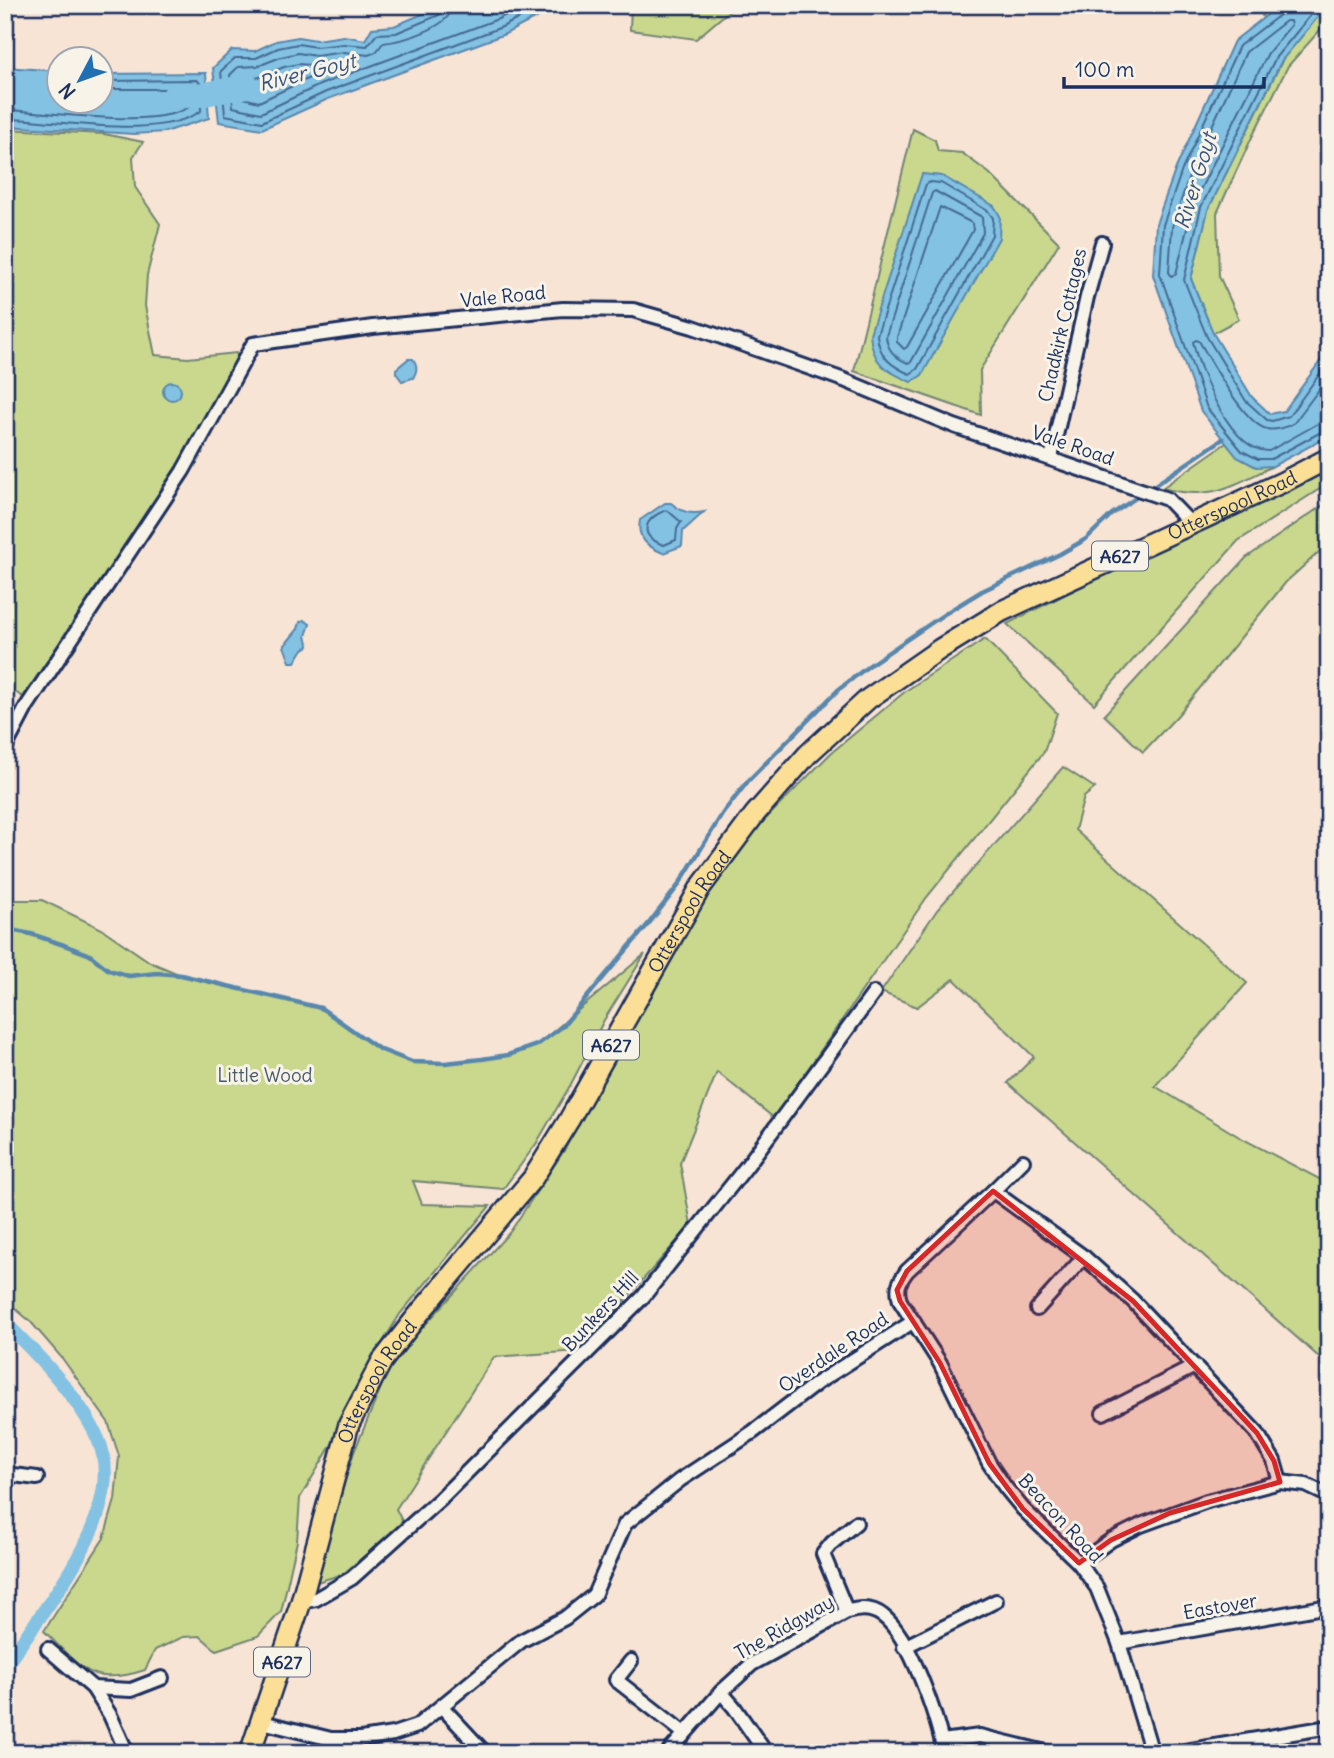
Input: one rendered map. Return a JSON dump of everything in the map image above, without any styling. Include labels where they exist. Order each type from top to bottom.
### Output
[{"type":"main road","name":"Otterspool Road","points":[[301,1602],[349,1424],[382,1361],[533,1178],[700,888],[755,814],[808,754],[867,699],[1002,611],[1283,482],[1329,458]]},
{"type":"main road","name":"A627","points":[[250,1753],[301,1602]]},
{"type":"street","name":"Chadkirk Cottages","points":[[1051,458],[1087,297],[1102,243]]},
{"type":"street","name":"Vale Road","points":[[5,748],[27,706],[183,471],[253,344],[373,327],[563,309],[633,310],[693,327],[831,376],[954,426],[1167,499],[1190,523]]},
{"type":"street","name":"Bunkers Hill","points":[[301,1602],[316,1599],[352,1578],[440,1499],[643,1297],[746,1167],[874,993]]},
{"type":"street","name":"Overdale Road","points":[[262,1722],[331,1739],[361,1739],[393,1734],[417,1726],[521,1641],[565,1618],[594,1595],[616,1539],[625,1524],[680,1480],[753,1432],[817,1383],[914,1321],[900,1301],[897,1290],[899,1282],[907,1271],[1023,1161]]},
{"type":"street","points":[[993,1191],[1084,1257],[1133,1301],[1257,1433],[1275,1461],[1280,1482]]},
{"type":"street","points":[[1037,1309],[1084,1257]]},
{"type":"street","name":"Beacon Road","points":[[914,1321],[940,1363],[989,1463],[1005,1487],[1023,1509],[1079,1563],[1097,1588],[1119,1643],[1152,1753]]},
{"type":"street","points":[[1103,1413],[1195,1366]]},
{"type":"street","points":[[5,1474],[37,1478]]},
{"type":"street","points":[[1079,1563],[1111,1541],[1170,1513],[1207,1501],[1280,1482],[1306,1485],[1329,1496]]},
{"type":"street","points":[[847,1612],[823,1554],[856,1523]]},
{"type":"street","points":[[904,1647],[996,1601]]},
{"type":"street","name":"Eastover","points":[[1119,1643],[1329,1606]]},
{"type":"street","name":"The Ridgway","points":[[668,1753],[721,1692],[752,1664],[847,1612],[864,1609],[883,1615],[893,1625],[929,1695],[943,1747]]},
{"type":"street","points":[[48,1649],[93,1688],[110,1715],[127,1753]]},
{"type":"street","points":[[631,1661],[616,1680],[684,1733]]},
{"type":"street","points":[[93,1688],[131,1690],[162,1678]]},
{"type":"street","points":[[721,1692],[766,1753]]},
{"type":"street","points":[[442,1707],[485,1753]]},
{"type":"street","points":[[1173,1753],[1329,1727]]},
{"type":"street","points":[[943,1747],[979,1736],[1050,1753]]},
{"type":"highlighted area","points":[[993,1191],[1133,1301],[1257,1433],[1274,1461],[1280,1482],[1170,1513],[1111,1540],[1079,1563],[1023,1509],[989,1463],[940,1363],[900,1301],[897,1290],[907,1271]]},
{"type":"green space","points":[[631,5],[736,5],[696,39],[630,30]]},
{"type":"green space","points":[[1259,5],[1329,5],[1329,20],[1288,66],[1217,213],[1219,276],[1239,319],[1213,333],[1191,279],[1208,210],[1282,61],[1269,39]]},
{"type":"green space","points":[[5,129],[104,134],[143,142],[133,157],[135,187],[160,224],[147,275],[145,306],[155,355],[188,358],[236,353],[239,361],[160,496],[23,697],[5,686]]},
{"type":"green space","points":[[913,129],[935,140],[938,151],[962,153],[989,173],[1059,243],[980,370],[981,415],[854,371]]},
{"type":"green space","points":[[1226,443],[1246,461],[1273,466],[1219,490],[1194,493],[1162,488]]},
{"type":"green space","points":[[1329,462],[1329,483],[1238,541],[1094,704],[1007,624]]},
{"type":"green space","points":[[1329,501],[1329,543],[1286,582],[1178,715],[1143,752],[1104,715],[1246,558]]},
{"type":"green space","points":[[985,639],[1057,713],[1044,752],[927,897],[774,1118],[717,1072],[680,1163],[691,1225],[580,1351],[494,1357],[396,1509],[403,1523],[343,1574],[314,1583],[354,1452],[392,1361],[510,1232],[565,1149],[697,908],[746,839],[831,753],[907,690]]},
{"type":"green space","points":[[1063,767],[1095,788],[1084,797],[1075,830],[1247,983],[1155,1086],[1241,1138],[1329,1184],[1329,1366],[1008,1083],[1034,1057],[954,979],[917,1007],[881,992],[937,910]]},
{"type":"green space","name":"Little Wood","points":[[5,900],[42,900],[102,929],[150,962],[181,975],[321,1008],[379,1049],[412,1062],[445,1063],[482,1059],[508,1055],[537,1045],[645,954],[604,1020],[536,1144],[503,1189],[413,1181],[422,1204],[490,1206],[400,1314],[359,1381],[335,1439],[300,1498],[297,1541],[281,1612],[258,1636],[216,1650],[200,1636],[183,1637],[155,1650],[145,1670],[126,1675],[111,1677],[88,1671],[44,1631],[104,1538],[115,1500],[119,1456],[108,1422],[62,1358],[30,1321],[5,1300]]},
{"type":"water","points":[[444,5],[561,5],[505,34],[328,99],[262,129],[219,122],[213,68],[232,50],[255,51],[276,41],[298,37],[316,40],[344,36],[365,40],[372,28],[394,26]]},
{"type":"water","points":[[1280,5],[1328,5],[1282,60],[1208,210],[1191,279],[1213,333],[1252,397],[1270,414],[1284,411],[1329,349],[1329,433],[1325,438],[1273,466],[1256,467],[1237,457],[1201,411],[1153,275],[1156,224],[1176,168],[1234,41]]},
{"type":"water","points":[[5,67],[46,70],[46,116],[116,116],[116,74],[206,73],[209,118],[165,132],[134,134],[5,126]]},
{"type":"water","points":[[922,174],[942,176],[994,206],[1000,216],[999,238],[922,375],[911,382],[882,365],[874,353],[870,334]]},
{"type":"water","points":[[408,359],[413,359],[416,371],[413,378],[402,381],[396,369]]},
{"type":"water","points":[[168,382],[176,382],[181,391],[179,398],[168,400],[163,395],[163,387]]},
{"type":"water","points":[[665,503],[671,503],[686,512],[704,512],[683,531],[682,546],[663,553],[644,541],[639,526],[640,520]]},
{"type":"water","points":[[304,620],[310,624],[306,636],[309,646],[303,649],[295,662],[290,662],[284,646]]},
{"type":"waterway","name":"River Goyt","points":[[173,97],[248,86]]},
{"type":"waterway","points":[[5,929],[64,945],[90,955],[109,970],[129,976],[157,973],[181,975],[321,1008],[379,1049],[412,1062],[445,1063],[482,1059],[508,1055],[537,1045],[563,1026],[650,922],[678,886],[723,813],[748,781],[838,690],[871,664],[982,591],[1086,539],[1112,514],[1223,439]]},
{"type":"waterway","points":[[5,1323],[44,1363],[81,1408],[98,1439],[105,1467],[102,1497],[92,1528],[77,1559],[5,1667]]}]
